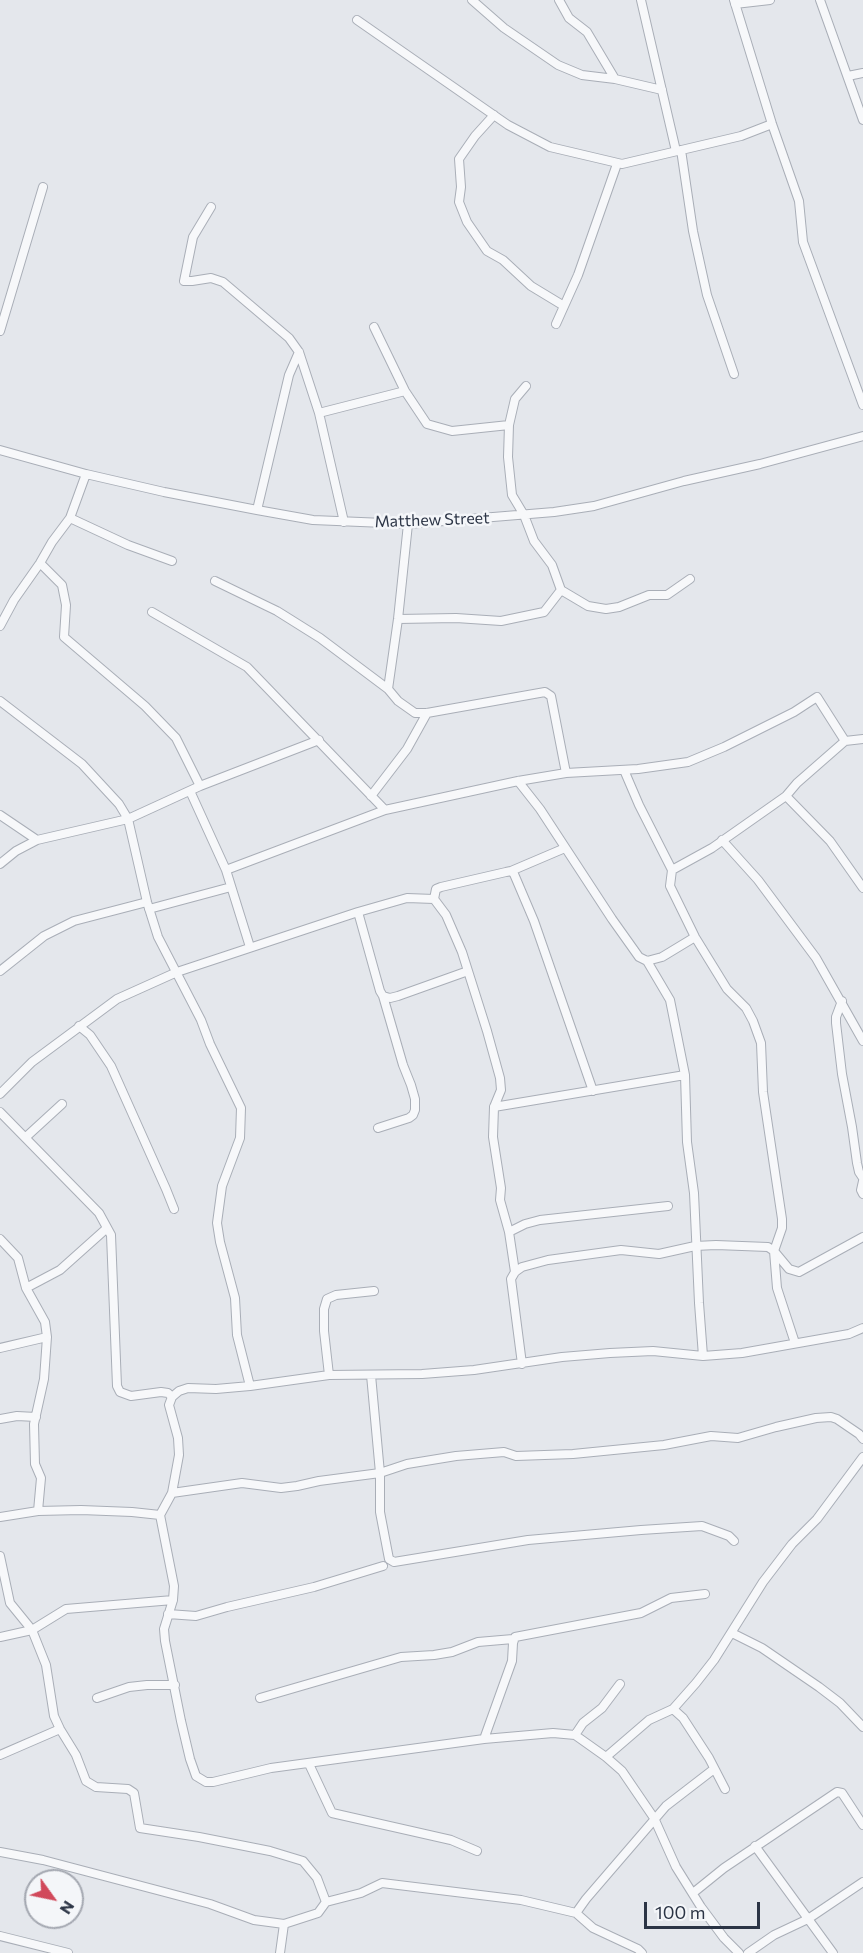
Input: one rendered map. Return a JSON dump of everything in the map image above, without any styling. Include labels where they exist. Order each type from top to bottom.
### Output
[{"type":"street","points":[[472,0],[504,28],[558,65],[582,75],[615,79],[662,90]]},
{"type":"street","points":[[559,0],[569,18],[587,32],[615,79]]},
{"type":"street","points":[[641,0],[679,150],[707,295],[734,374]]},
{"type":"street","points":[[770,0],[735,2],[798,201],[803,242],[863,405]]},
{"type":"street","points":[[820,0],[863,120]]},
{"type":"street","points":[[357,20],[494,115],[550,147],[617,164],[741,136],[772,124]]},
{"type":"street","points":[[848,76],[863,73]]},
{"type":"street","points":[[494,115],[459,159],[461,187],[459,202],[468,222],[487,251],[503,260],[531,286],[564,306]]},
{"type":"street","points":[[556,324],[589,245],[617,164]]},
{"type":"street","points":[[0,331],[43,187]]},
{"type":"street","points":[[212,207],[193,237],[184,280],[211,278],[222,282],[289,338],[299,352],[319,413],[344,522]]},
{"type":"street","points":[[374,327],[405,391],[427,424],[452,431],[508,425]]},
{"type":"street","points":[[257,510],[289,375],[299,352]]},
{"type":"street","points":[[526,386],[515,399],[508,425],[508,457],[512,495],[524,515],[534,542],[552,566],[561,590],[588,606],[606,609],[619,607],[649,595],[667,595],[690,579]]},
{"type":"street","points":[[319,413],[405,391]]},
{"type":"street","name":"Matthew Street","points":[[0,450],[86,474],[257,510],[313,520],[408,524],[524,515],[594,506],[863,436]]},
{"type":"street","points":[[0,626],[14,600],[70,518],[86,474]]},
{"type":"street","points":[[70,518],[128,545],[172,561]]},
{"type":"street","points":[[388,689],[408,524]]},
{"type":"street","points":[[40,563],[62,585],[66,605],[64,637],[145,706],[176,738],[200,786]]},
{"type":"street","points":[[215,581],[277,611],[320,638],[388,689],[398,701],[415,713],[427,713],[545,692],[551,696],[566,773]]},
{"type":"street","points":[[398,619],[456,618],[501,621],[544,612],[561,590]]},
{"type":"street","points":[[152,612],[247,667],[385,810]]},
{"type":"street","points":[[226,870],[385,810],[566,773],[624,770],[688,762],[795,712],[817,697],[845,741]]},
{"type":"street","points":[[0,701],[82,764],[119,804],[128,819],[148,905],[158,937],[242,1108],[240,1138],[222,1186],[217,1223],[235,1298],[237,1335],[250,1386]]},
{"type":"street","points":[[371,796],[408,749],[427,713]]},
{"type":"street","points":[[672,870],[712,848],[786,796],[796,783],[845,741],[863,739]]},
{"type":"street","points":[[0,864],[16,851],[37,840],[128,819],[190,790],[319,740]]},
{"type":"street","points":[[624,770],[672,870],[670,886],[695,937],[727,989],[746,1008],[761,1043],[763,1092],[782,1219],[782,1228],[774,1251],[777,1288],[795,1344]]},
{"type":"street","points":[[518,781],[540,809],[639,957],[647,961],[670,1000],[685,1075],[687,1142],[694,1194],[703,1356]]},
{"type":"street","points":[[190,790],[226,870],[250,947]]},
{"type":"street","points":[[786,796],[830,841],[863,888]]},
{"type":"street","points":[[0,816],[37,840]]},
{"type":"street","points":[[722,840],[758,880],[816,958],[842,1000],[863,1041]]},
{"type":"street","points":[[515,1272],[509,1232],[500,1200],[501,1188],[494,1137],[494,1107],[501,1090],[500,1078],[468,971],[446,915],[434,899],[436,889],[441,886],[511,871],[565,848]]},
{"type":"street","points":[[511,871],[534,921],[593,1092]]},
{"type":"street","points":[[2,966],[44,936],[74,921],[231,887]]},
{"type":"street","points":[[0,1094],[32,1062],[117,999],[177,972],[407,898],[434,899]]},
{"type":"street","points":[[358,912],[380,991],[415,1099],[413,1115],[378,1128]]},
{"type":"street","points":[[647,961],[662,957],[695,937]]},
{"type":"street","points":[[383,996],[390,998],[398,996],[468,971]]},
{"type":"street","points":[[842,1000],[836,1023],[857,1163],[863,1179],[861,1190],[863,1194]]},
{"type":"street","points":[[79,1026],[90,1035],[111,1066],[174,1209]]},
{"type":"street","points":[[494,1107],[685,1075]]},
{"type":"street","points":[[26,1137],[62,1104]]},
{"type":"street","points":[[0,1112],[99,1213],[111,1235],[117,1386],[120,1392],[131,1396],[161,1392],[168,1393],[172,1397]]},
{"type":"street","points":[[509,1232],[540,1220],[668,1206]]},
{"type":"street","points":[[26,1288],[60,1270],[106,1228]]},
{"type":"street","points":[[522,1364],[512,1279],[515,1272],[522,1267],[548,1260],[621,1250],[659,1254],[696,1246],[768,1247],[789,1269],[799,1272],[863,1237]]},
{"type":"street","points":[[0,1239],[18,1258],[26,1288],[45,1322],[47,1337],[44,1378],[33,1445],[35,1464],[41,1482],[38,1511]]},
{"type":"street","points":[[329,1375],[324,1331],[324,1309],[327,1299],[336,1295],[374,1291]]},
{"type":"street","points":[[739,1953],[724,1938],[676,1868],[654,1818],[622,1771],[575,1735],[553,1733],[484,1739],[271,1768],[213,1782],[196,1776],[181,1721],[164,1629],[173,1600],[171,1567],[160,1515],[172,1493],[178,1455],[178,1438],[169,1405],[172,1397],[188,1388],[216,1389],[250,1386],[329,1375],[422,1374],[522,1364],[562,1357],[653,1350],[703,1356],[742,1353],[849,1334],[863,1328]]},
{"type":"street","points":[[0,1348],[47,1337]]},
{"type":"street","points":[[371,1375],[380,1473],[380,1512],[389,1559],[394,1562],[528,1540],[702,1526],[729,1536],[734,1541]]},
{"type":"street","points":[[0,1419],[17,1416],[36,1417]]},
{"type":"street","points":[[172,1493],[242,1483],[281,1488],[380,1473],[407,1464],[456,1456],[504,1452],[516,1456],[573,1454],[664,1445],[711,1436],[738,1438],[816,1418],[837,1419],[863,1439]]},
{"type":"street","points":[[606,1757],[649,1720],[673,1709],[696,1683],[732,1633],[746,1606],[763,1582],[792,1544],[818,1519],[863,1457]]},
{"type":"street","points":[[0,1517],[38,1511],[81,1510],[160,1515]]},
{"type":"street","points":[[0,1556],[10,1603],[32,1630],[46,1665],[52,1705],[60,1729],[76,1755],[86,1781],[96,1787],[128,1789],[134,1793],[140,1828],[270,1851],[303,1861],[317,1878],[326,1902]]},
{"type":"street","points":[[168,1614],[196,1616],[314,1587],[383,1566]]},
{"type":"street","points":[[260,1698],[401,1657],[452,1652],[478,1642],[513,1639],[523,1634],[641,1613],[671,1598],[705,1594]]},
{"type":"street","points":[[0,1637],[32,1630],[66,1609],[173,1600]]},
{"type":"street","points":[[732,1633],[762,1648],[819,1687],[840,1703],[863,1727]]},
{"type":"street","points":[[484,1739],[512,1661],[513,1639]]},
{"type":"street","points":[[97,1698],[129,1687],[147,1684],[175,1685]]},
{"type":"street","points":[[575,1735],[583,1723],[602,1708],[620,1684]]},
{"type":"street","points":[[673,1709],[682,1718],[725,1789]]},
{"type":"street","points":[[0,1755],[60,1729]]},
{"type":"street","points":[[309,1764],[332,1813],[451,1840],[477,1851]]},
{"type":"street","points":[[576,1913],[654,1818],[714,1768]]},
{"type":"street","points":[[693,1893],[755,1846],[822,1801],[840,1792],[863,1825]]},
{"type":"street","points":[[755,1846],[833,1953]]},
{"type":"street","points":[[0,1852],[43,1860],[210,1904],[254,1920],[284,1924],[318,1913],[326,1902],[360,1893],[382,1883],[521,1900],[576,1913],[593,1928],[642,1953]]},
{"type":"street","points":[[748,1953],[774,1935],[808,1919],[863,1881]]},
{"type":"street","points":[[280,1953],[284,1924]]},
{"type":"street","points":[[0,1936],[44,1950],[68,1953]]}]
